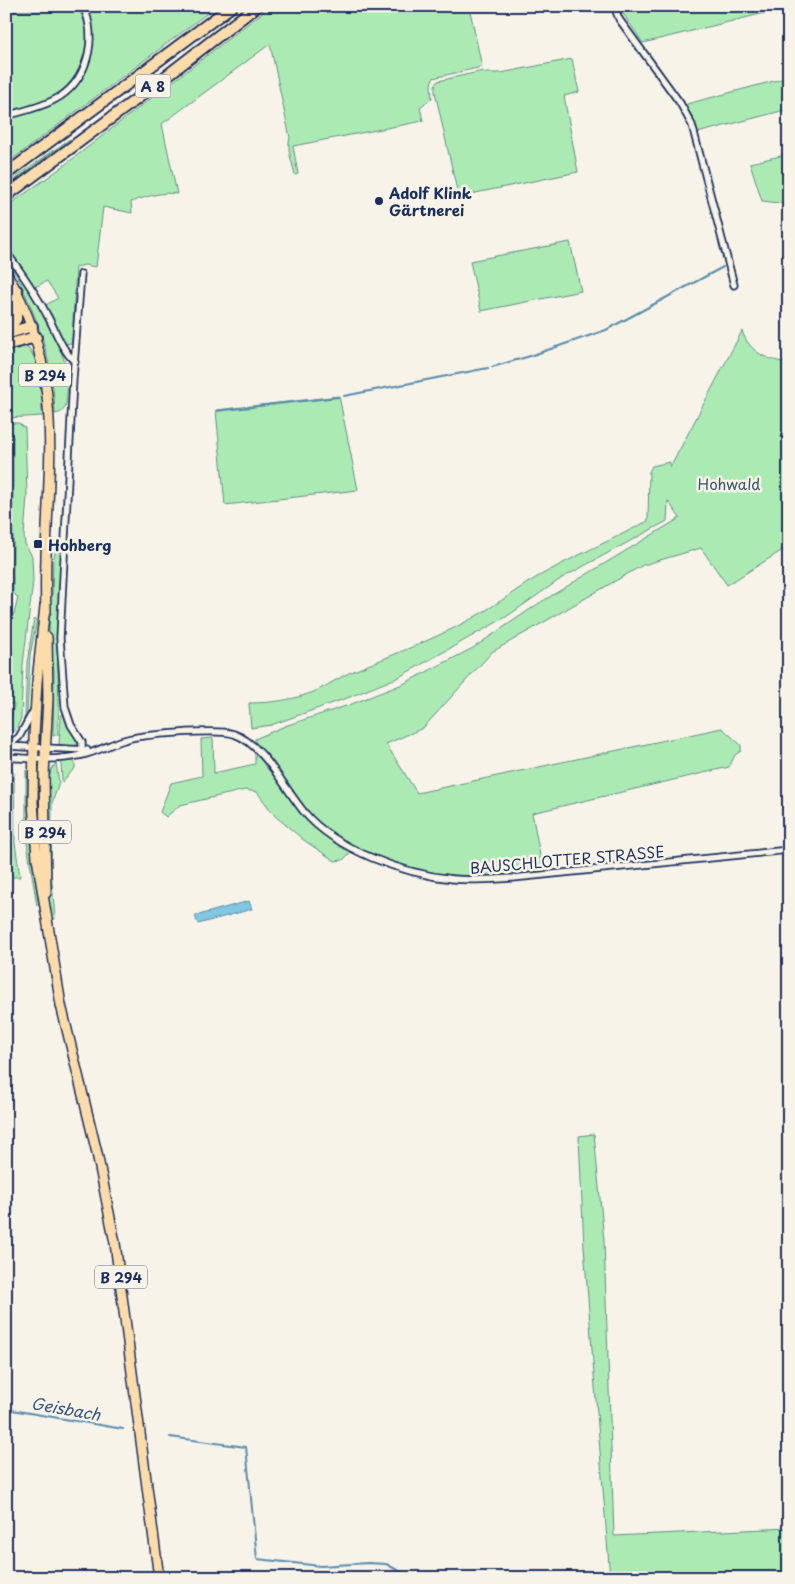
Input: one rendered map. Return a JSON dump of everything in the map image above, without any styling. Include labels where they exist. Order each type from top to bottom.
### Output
[{"type":"highway","name":"A 8","points":[[6,174],[232,6]]},
{"type":"highway","name":"A 8","points":[[6,196],[142,95],[257,6]]},
{"type":"highway","points":[[6,334],[16,319],[17,291]]},
{"type":"highway","points":[[6,334],[32,326]]},
{"type":"highway","points":[[6,345],[36,337]]},
{"type":"main road","name":"B 294","points":[[6,272],[17,291],[36,337],[44,368],[50,414],[46,606],[48,676],[44,775],[45,904]]},
{"type":"main road","name":"B 294","points":[[46,606],[36,708],[34,832],[41,888],[61,1005],[99,1160],[118,1256],[159,1578]]},
{"type":"street","points":[[6,116],[54,100],[62,95],[78,77],[87,60],[90,40],[88,18],[83,6]]},
{"type":"street","points":[[614,6],[619,19],[680,103],[692,125],[734,285]]},
{"type":"street","points":[[6,252],[32,289],[63,347],[75,362]]},
{"type":"street","points":[[81,274],[60,638],[65,707],[71,725],[82,742],[82,752]]},
{"type":"street","points":[[7,746],[19,737],[36,708]]},
{"type":"street","name":"BAUSCHLOTTER STRASSE","points":[[6,757],[45,759],[101,748],[143,736],[203,733],[234,734],[256,749],[305,812],[328,834],[350,847],[407,871],[451,879],[503,879],[789,850]]},
{"type":"street","name":"BAUSCHLOTTER STRASSE","points":[[7,746],[82,752]]},
{"type":"green space","points":[[77,6],[83,18],[86,43],[79,68],[72,79],[63,89],[48,100],[6,114],[6,12],[61,10]]},
{"type":"green space","points":[[87,6],[217,6],[6,164],[6,120],[54,104],[67,96],[85,74],[90,61],[93,34]]},
{"type":"green space","points":[[271,6],[469,6],[482,67],[433,78],[431,84],[432,98],[420,107],[423,121],[293,146],[298,174],[295,175],[289,151],[290,138],[270,44],[162,124],[177,194],[148,196],[131,202],[132,213],[103,207],[96,267],[85,265],[76,267],[72,339],[71,343],[65,344],[46,305],[58,298],[47,281],[35,287],[6,245],[6,207],[58,170]]},
{"type":"green space","points":[[618,6],[768,6],[773,11],[643,43]]},
{"type":"green space","points":[[572,59],[579,92],[564,96],[578,172],[461,196],[458,195],[435,92],[435,85],[438,81],[483,71],[484,73],[501,73]]},
{"type":"green space","points":[[789,77],[789,109],[697,133],[685,107],[687,104]]},
{"type":"green space","points":[[70,139],[6,187],[6,184]]},
{"type":"green space","points":[[789,154],[789,212],[787,204],[762,201],[750,163]]},
{"type":"green space","points":[[570,242],[581,291],[481,311],[470,261]]},
{"type":"green space","points":[[6,256],[43,313],[59,346],[68,377],[65,407],[59,413],[55,414],[51,375],[38,324],[17,276],[8,264]]},
{"type":"green space","points":[[6,292],[12,310],[6,328]]},
{"type":"green space","name":"Hohwald","points":[[742,331],[745,339],[760,354],[774,360],[789,363],[789,546],[727,585],[701,548],[643,565],[492,652],[423,728],[386,744],[417,793],[722,728],[741,745],[741,751],[735,755],[729,767],[532,813],[543,871],[509,875],[476,876],[426,872],[396,864],[356,847],[343,860],[335,861],[305,841],[275,816],[257,792],[245,790],[180,805],[166,817],[160,812],[171,783],[202,776],[201,739],[213,738],[214,773],[255,764],[255,739],[285,726],[349,705],[403,684],[473,648],[541,602],[680,518],[668,501],[667,521],[562,578],[506,617],[399,677],[271,725],[251,728],[249,703],[283,700],[308,694],[349,673],[438,636],[472,619],[552,569],[648,521],[649,472],[652,466],[670,462],[670,468]]},
{"type":"green space","points":[[20,346],[29,348],[35,359],[43,404],[41,405],[43,416],[6,418],[6,349]]},
{"type":"green space","points":[[339,396],[358,490],[225,505],[216,410]]},
{"type":"green space","points":[[6,423],[18,423],[25,428],[27,496],[24,536],[25,544],[32,556],[33,581],[23,665],[21,718],[17,728],[6,738],[14,704],[6,706],[6,619],[9,614],[14,614],[18,598],[13,593],[13,437],[6,437]]},
{"type":"green space","points":[[58,541],[62,542],[57,639],[59,707],[58,735],[53,736],[54,671],[49,633],[53,561]]},
{"type":"green space","points":[[34,619],[37,620],[30,655],[27,715],[21,731],[25,716],[27,663]]},
{"type":"green space","points":[[63,713],[78,742],[75,746],[59,744]]},
{"type":"green space","points":[[72,759],[75,763],[75,768],[62,782],[61,762]]},
{"type":"green space","points":[[56,763],[59,783],[52,803],[51,869],[55,919],[50,919],[48,889],[49,780],[51,770]]},
{"type":"green space","points":[[6,767],[14,773],[15,843],[20,877],[6,877]]},
{"type":"green space","points":[[38,768],[40,768],[41,863],[37,803]]},
{"type":"green space","points":[[26,770],[28,780],[29,837],[39,905],[37,906],[26,837]]},
{"type":"green space","points":[[594,1134],[604,1241],[614,1536],[789,1528],[789,1578],[610,1578],[584,1247],[579,1136]]},
{"type":"water","points":[[249,901],[252,909],[198,924],[195,916]]},
{"type":"waterway","points":[[492,367],[606,330],[723,267]]},
{"type":"waterway","points":[[344,396],[488,368]]},
{"type":"waterway","points":[[216,411],[338,397]]},
{"type":"waterway","name":"Geisbach","points":[[6,1409],[123,1429]]},
{"type":"waterway","points":[[170,1437],[246,1447],[257,1559],[321,1566],[368,1563],[386,1564],[412,1578]]},
{"type":"place","name":"Adolf Klink Gärtnerei","points":[[379,201]]},
{"type":"place","name":"Hohberg","points":[[38,544]]}]
